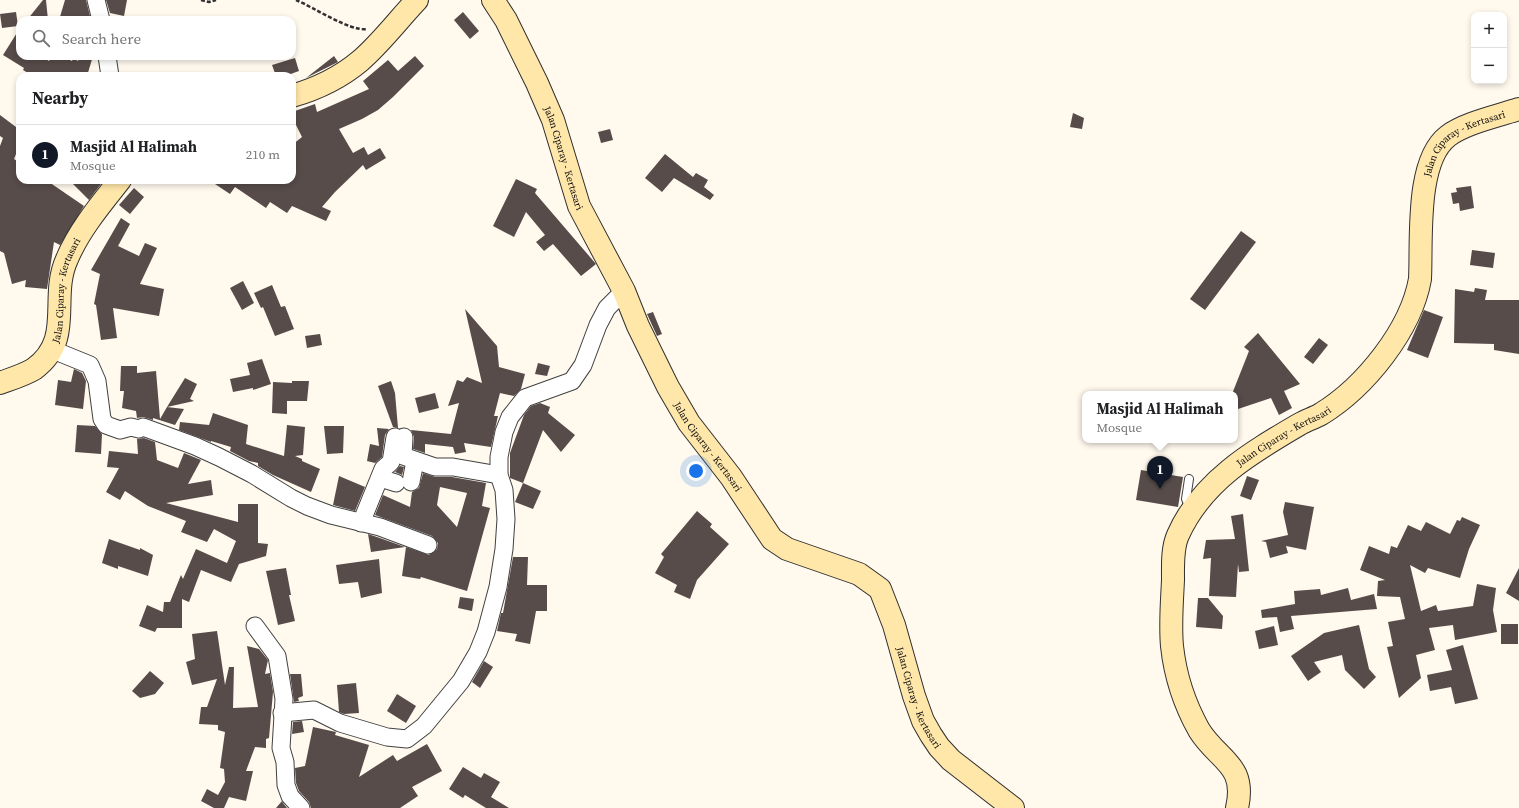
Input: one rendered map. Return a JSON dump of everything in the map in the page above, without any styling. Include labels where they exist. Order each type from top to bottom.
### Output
[{"type":"main road","points":[[296,95],[331,80],[360,62],[417,0]]},
{"type":"main road","name":"Jalan Ciparay - Kertasari","points":[[493,0],[506,20],[537,83],[553,120],[579,206],[624,291],[657,366],[689,422],[731,476],[772,539],[787,549],[859,574],[880,589],[894,625],[914,696],[923,721],[939,747],[952,760],[1013,808]]},
{"type":"main road","name":"Jalan Ciparay - Kertasari","points":[[1237,808],[1240,789],[1236,774],[1199,730],[1185,701],[1172,647],[1174,556],[1177,536],[1192,510],[1208,489],[1227,471],[1265,444],[1320,414],[1348,394],[1366,375],[1402,328],[1417,294],[1420,279],[1425,178],[1436,148],[1448,136],[1466,127],[1519,109]]},
{"type":"main road","name":"Jalan Ciparay - Kertasari","points":[[0,383],[33,369],[52,350],[57,340],[60,289],[67,258],[113,185]]},
{"type":"street","points":[[96,0],[100,16]]},
{"type":"street","points":[[108,60],[109,72]]},
{"type":"street","points":[[282,713],[314,710],[332,717],[340,723],[387,737],[407,739],[424,726],[461,681],[478,652],[486,632],[498,587],[504,549],[506,520],[504,490],[499,475],[499,457],[504,432],[510,417],[525,398],[572,381],[583,365],[598,326],[607,308],[624,291]]},
{"type":"street","points":[[52,350],[90,365],[97,381],[102,419],[106,425],[120,430],[131,427],[139,429],[143,428],[195,446],[252,474],[291,498],[331,515],[380,527],[428,545]]},
{"type":"street","points":[[361,523],[383,469],[391,462],[400,435],[403,456],[415,461],[435,467],[453,467],[499,475]]},
{"type":"street","points":[[380,478],[404,483],[415,461]]},
{"type":"street","points":[[255,626],[277,656],[283,693],[281,748],[285,762],[286,785],[290,796],[301,808]]},
{"type":"lane","points":[[1189,479],[1186,498],[1192,510]]},
{"type":"path","points":[[200,0],[209,2],[216,0]]},
{"type":"path","points":[[296,0],[316,8],[335,20],[362,30],[371,29]]},
{"type":"building","points":[[43,0],[46,0],[48,16],[30,16]]},
{"type":"building","points":[[65,0],[86,0],[90,16],[60,16]]},
{"type":"building","points":[[106,0],[127,0],[124,16],[110,13]]},
{"type":"building","points":[[16,12],[16,26],[2,28],[0,14]]},
{"type":"building","points":[[463,12],[479,31],[470,39],[454,20]]},
{"type":"building","points":[[16,34],[16,60],[92,60],[88,72],[26,72],[23,70],[24,68],[3,55]]},
{"type":"building","points":[[334,56],[338,62],[306,78]]},
{"type":"building","points":[[415,56],[424,66],[378,110],[339,129],[353,153],[364,147],[368,155],[380,148],[386,158],[366,170],[363,165],[335,192],[322,207],[331,211],[326,221],[292,206],[287,213],[270,202],[266,208],[235,187],[230,194],[215,184],[296,184],[296,142],[302,137],[296,125],[296,111],[315,104],[317,112],[369,89],[363,81],[388,60],[398,71]]},
{"type":"building","points":[[288,60],[296,60],[299,71],[275,72],[272,65]]},
{"type":"building","points":[[1073,113],[1084,118],[1082,129],[1070,127]]},
{"type":"building","points":[[0,115],[16,127],[16,154],[14,159],[16,160],[16,184],[52,184],[84,206],[60,245],[54,242],[47,289],[25,287],[26,280],[12,284],[4,253],[0,251],[0,146],[3,138],[0,136]]},
{"type":"building","points":[[610,129],[613,140],[601,143],[598,132]]},
{"type":"building","points":[[665,154],[693,177],[696,173],[708,180],[704,187],[714,195],[710,200],[674,178],[662,192],[645,178]]},
{"type":"building","points":[[516,179],[537,189],[535,193],[596,264],[581,276],[553,244],[544,251],[536,242],[545,235],[526,212],[514,237],[493,226]]},
{"type":"building","points":[[73,184],[101,184],[89,200]]},
{"type":"building","points":[[1471,186],[1474,208],[1460,211],[1459,203],[1453,204],[1451,193],[1457,192],[1456,188]]},
{"type":"building","points":[[134,188],[144,197],[130,214],[119,205]]},
{"type":"building","points":[[121,218],[130,224],[118,246],[139,256],[145,243],[157,248],[140,284],[164,289],[159,316],[113,308],[117,338],[101,340],[96,305],[94,304],[100,274],[91,270]]},
{"type":"building","points":[[1241,231],[1256,242],[1205,310],[1190,299]]},
{"type":"building","points":[[1472,250],[1495,253],[1493,268],[1470,265]]},
{"type":"building","points":[[243,281],[254,303],[242,310],[230,288]]},
{"type":"building","points":[[272,285],[281,307],[285,306],[294,329],[275,336],[263,307],[261,308],[254,293]]},
{"type":"building","points":[[1475,288],[1487,290],[1485,300],[1519,300],[1519,354],[1494,350],[1494,344],[1454,343],[1455,289],[1474,292]]},
{"type":"building","points":[[465,309],[497,346],[499,367],[525,374],[521,389],[514,396],[500,393],[494,416],[498,416],[491,447],[464,443],[466,452],[455,454],[453,447],[425,444],[425,453],[413,449],[414,437],[411,430],[451,434],[459,403],[448,406],[457,380],[463,382],[467,377],[482,383]]},
{"type":"building","points":[[1424,310],[1443,317],[1428,358],[1407,350]]},
{"type":"building","points":[[653,312],[662,334],[657,336],[647,314]]},
{"type":"building","points":[[1258,333],[1300,384],[1284,391],[1292,408],[1279,415],[1271,398],[1238,409],[1238,391],[1233,391],[1249,351],[1244,347]]},
{"type":"building","points":[[320,334],[322,345],[307,348],[305,336]]},
{"type":"building","points":[[1319,338],[1328,345],[1313,364],[1304,357]]},
{"type":"building","points":[[262,359],[271,384],[253,390],[253,388],[233,392],[230,379],[250,375],[247,363]]},
{"type":"building","points":[[538,363],[550,366],[547,376],[535,374]]},
{"type":"building","points":[[121,366],[137,366],[137,373],[156,371],[160,419],[167,407],[184,409],[175,425],[153,418],[153,420],[143,417],[137,418],[136,411],[122,408],[124,391],[120,391]]},
{"type":"building","points":[[74,369],[82,373],[86,381],[83,409],[55,405],[58,380],[71,382]]},
{"type":"building","points":[[185,378],[197,384],[190,399],[194,401],[167,407]]},
{"type":"building","points":[[292,381],[309,381],[307,401],[287,401],[287,414],[272,413],[273,382],[292,383]]},
{"type":"building","points":[[391,381],[395,393],[398,428],[393,427],[378,386]]},
{"type":"building","points":[[435,393],[439,408],[419,413],[415,398]]},
{"type":"building","points":[[540,403],[550,407],[548,413],[575,435],[561,452],[543,430],[523,483],[510,478],[510,453],[524,415],[531,406]]},
{"type":"building","points":[[213,413],[248,425],[246,444],[284,456],[287,425],[305,427],[303,455],[295,456],[302,459],[302,461],[320,469],[311,492],[273,475],[258,466],[258,463],[249,461],[230,451],[231,447],[211,442],[179,430],[180,422],[209,425]]},
{"type":"building","points":[[77,425],[95,426],[102,434],[101,454],[75,452]]},
{"type":"building","points":[[324,426],[344,426],[343,453],[327,454]]},
{"type":"building","points":[[377,428],[389,429],[385,435],[382,457],[375,463],[367,461],[370,444],[379,446]]},
{"type":"building","points":[[144,438],[155,442],[157,460],[178,468],[184,453],[201,460],[188,484],[211,480],[213,495],[166,503],[238,522],[238,504],[258,504],[258,543],[268,544],[266,556],[239,564],[231,582],[201,570],[189,602],[182,599],[182,628],[157,628],[155,632],[139,626],[147,605],[163,612],[164,602],[170,602],[181,575],[183,579],[196,549],[227,563],[236,541],[214,529],[207,542],[181,532],[186,521],[148,506],[125,491],[120,500],[106,492],[119,468],[107,467],[109,451],[138,454],[137,439]]},
{"type":"building","points":[[400,466],[404,467],[402,475],[395,472]]},
{"type":"building","points":[[1141,470],[1183,477],[1178,507],[1136,500]]},
{"type":"building","points":[[423,473],[435,477],[452,477],[486,483],[482,506],[490,508],[467,591],[421,577],[420,579],[402,576],[406,547],[429,555],[437,549],[438,543],[432,536],[375,515],[383,495],[410,507],[412,492],[419,488]],"holes":[[[440,487],[467,493],[457,527],[437,505]]]},
{"type":"building","points":[[339,476],[365,487],[355,511],[333,505]]},
{"type":"building","points":[[1247,476],[1259,480],[1251,500],[1240,496]]},
{"type":"building","points":[[523,483],[541,491],[533,509],[515,502]]},
{"type":"building","points":[[1285,502],[1314,507],[1306,550],[1286,546],[1288,553],[1270,558],[1266,542],[1261,541],[1288,535],[1283,512]]},
{"type":"building","points":[[697,511],[712,524],[710,527],[729,544],[697,580],[690,599],[674,592],[677,585],[655,573],[664,557],[661,554]]},
{"type":"building","points":[[1243,514],[1249,571],[1239,572],[1238,564],[1236,597],[1209,596],[1211,558],[1203,559],[1206,540],[1235,539],[1231,516]]},
{"type":"building","points":[[1462,517],[1480,525],[1469,549],[1460,578],[1428,568],[1425,573],[1410,565],[1421,611],[1436,605],[1438,611],[1473,606],[1477,584],[1496,588],[1493,610],[1497,632],[1455,640],[1453,625],[1429,628],[1435,650],[1416,655],[1421,678],[1399,698],[1387,647],[1393,646],[1388,622],[1405,619],[1400,597],[1377,596],[1378,581],[1385,580],[1360,570],[1369,546],[1389,554],[1391,546],[1397,548],[1408,525],[1421,531],[1426,522],[1450,534],[1457,520],[1460,521]]},
{"type":"building","points":[[368,534],[377,537],[405,547],[371,552]]},
{"type":"building","points":[[109,539],[140,550],[140,548],[153,555],[148,576],[118,566],[118,569],[102,563]]},
{"type":"building","points":[[513,557],[528,557],[527,585],[547,585],[547,611],[536,611],[530,644],[515,641],[517,634],[497,631],[501,613],[503,613]]},
{"type":"building","points":[[379,559],[382,593],[361,598],[358,582],[339,584],[336,565]]},
{"type":"building","points":[[286,568],[291,595],[289,595],[295,621],[278,625],[266,571]]},
{"type":"building","points":[[1519,568],[1519,601],[1506,593]]},
{"type":"building","points":[[1348,588],[1351,600],[1374,594],[1377,609],[1291,616],[1294,629],[1280,632],[1277,617],[1262,618],[1261,610],[1295,604],[1294,591],[1320,589],[1321,595]]},
{"type":"building","points":[[460,597],[474,599],[472,611],[458,608]]},
{"type":"building","points":[[1198,598],[1208,598],[1223,616],[1222,629],[1196,627]]},
{"type":"building","points":[[1501,624],[1518,624],[1518,644],[1501,644]]},
{"type":"building","points":[[1359,625],[1369,669],[1376,677],[1364,689],[1345,670],[1342,655],[1314,662],[1321,672],[1308,681],[1291,656],[1324,633]]},
{"type":"building","points":[[1274,626],[1278,645],[1259,649],[1255,631]]},
{"type":"building","points":[[217,631],[225,685],[229,667],[234,667],[233,708],[258,707],[247,646],[259,649],[268,660],[265,674],[270,673],[273,692],[269,738],[266,739],[266,748],[255,747],[246,771],[253,771],[246,801],[229,797],[224,808],[214,808],[201,801],[207,789],[218,795],[225,782],[224,769],[220,768],[225,732],[218,730],[218,725],[199,724],[201,707],[207,707],[217,679],[192,685],[186,662],[195,659],[192,634]]},
{"type":"building","points":[[1463,645],[1478,699],[1455,704],[1451,687],[1430,691],[1427,675],[1452,670],[1446,650]]},
{"type":"building","points":[[484,661],[493,667],[480,688],[472,682]]},
{"type":"building","points":[[150,671],[164,683],[155,694],[140,698],[132,691]]},
{"type":"building","points":[[290,674],[301,674],[303,696],[298,698],[299,701],[294,702]]},
{"type":"building","points":[[356,683],[359,713],[344,714],[339,712],[337,685]]},
{"type":"building","points":[[397,694],[416,706],[406,723],[387,711]]},
{"type":"building","points":[[302,721],[304,732],[292,734],[293,722]]},
{"type":"building","points":[[313,727],[336,732],[335,735],[369,745],[359,777],[393,755],[397,761],[427,744],[442,771],[412,787],[418,796],[400,808],[311,808],[309,802],[299,791],[296,783],[295,768],[305,766]]},
{"type":"building","points":[[463,767],[481,778],[484,773],[500,782],[491,797],[509,808],[486,808],[465,795],[463,798],[449,789]]},
{"type":"building","points":[[282,801],[287,808],[276,808]]},
{"type":"place","name":"Masjid Al Halimah","points":[[1160,489]]}]
